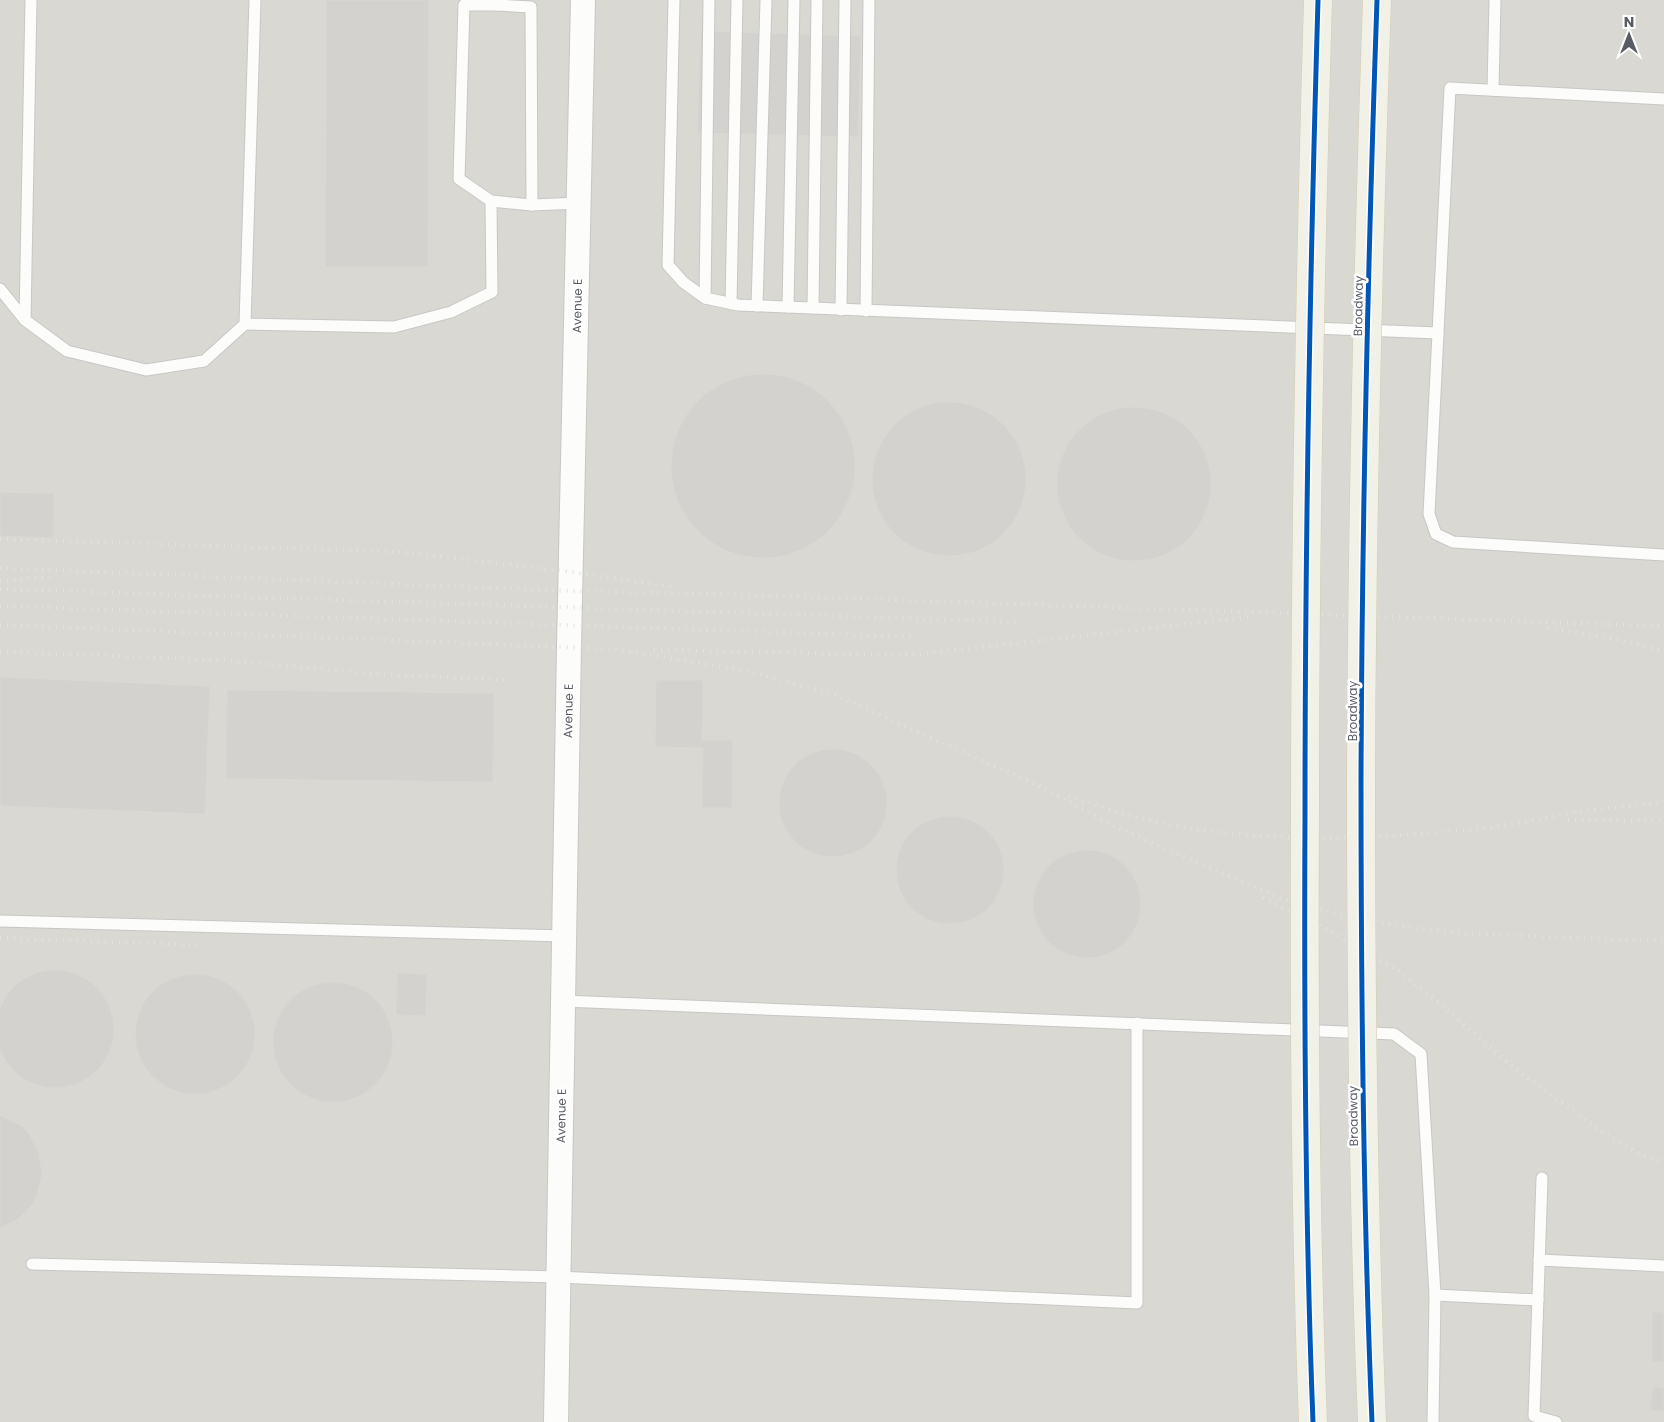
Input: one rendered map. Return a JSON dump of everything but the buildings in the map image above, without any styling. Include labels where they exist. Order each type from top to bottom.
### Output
[{"type":"main road","points":[[1313,1422],[1306,1182],[1304,975],[1305,592],[1312,195],[1318,0]]},
{"type":"main road","name":"Broadway","points":[[1372,1422],[1364,1186],[1361,980],[1362,587],[1370,193],[1377,0]]},
{"type":"street","name":"Avenue E","points":[[556,1422],[583,0]]},
{"type":"lane","points":[[25,320],[31,0]]},
{"type":"lane","points":[[245,324],[255,0]]},
{"type":"lane","points":[[674,0],[668,265],[683,282],[705,298],[731,304],[757,306],[1438,334]]},
{"type":"lane","points":[[705,298],[709,0]]},
{"type":"lane","points":[[731,304],[737,0]]},
{"type":"lane","points":[[757,306],[766,0]]},
{"type":"lane","points":[[788,307],[794,0]]},
{"type":"lane","points":[[813,308],[817,0]]},
{"type":"lane","points":[[841,310],[845,0]]},
{"type":"lane","points":[[866,311],[869,0]]},
{"type":"lane","points":[[1493,90],[1495,0]]},
{"type":"lane","points":[[532,205],[531,7],[496,2],[464,5],[459,178],[491,201],[532,205],[579,203]]},
{"type":"lane","points":[[1664,100],[1450,88],[1429,514],[1436,534],[1453,542],[1664,554]]},
{"type":"lane","points":[[0,290],[25,320],[66,351],[146,370],[204,361],[245,324],[394,326],[451,312],[492,292],[491,201]]},
{"type":"lane","points":[[0,921],[565,936]]},
{"type":"lane","points":[[563,1001],[1394,1034],[1421,1054],[1435,1295],[1433,1422]]},
{"type":"lane","points":[[32,1264],[558,1277],[1137,1303],[1137,1023]]},
{"type":"lane","points":[[1542,1178],[1534,1416],[1556,1422]]},
{"type":"lane","points":[[1539,1260],[1664,1266]]},
{"type":"lane","points":[[1435,1295],[1538,1300]]},
{"type":"shaded area","points":[[0,0],[1664,0],[1664,1422],[0,1422]]},
{"type":"railway","points":[[0,539],[404,552],[571,572],[672,587]]},
{"type":"railway","points":[[0,568],[571,591],[719,594],[1664,626]]},
{"type":"railway","points":[[0,581],[50,577]]},
{"type":"railway","points":[[0,589],[1020,622]]},
{"type":"railway","points":[[0,606],[914,637]]},
{"type":"railway","points":[[654,650],[920,654],[1249,617]]},
{"type":"railway","points":[[0,625],[614,649],[749,671],[835,695],[1042,787],[1118,828],[1282,899],[1349,917],[1408,927],[1470,934],[1664,941]]},
{"type":"railway","points":[[1548,628],[1609,638],[1664,651]]},
{"type":"railway","points":[[0,652],[221,660],[377,674],[507,680]]},
{"type":"railway","points":[[1069,796],[1131,816],[1193,829],[1234,834],[1318,838],[1401,835],[1484,828],[1592,810],[1664,802]]},
{"type":"railway","points":[[1568,820],[1664,821]]},
{"type":"railway","points":[[1263,898],[1330,931],[1398,971],[1443,1006],[1513,1067],[1602,1132],[1638,1153],[1664,1162]]},
{"type":"railway","points":[[0,938],[199,945]]},
{"type":"cycle path","points":[[1313,1422],[1306,1118],[1305,713],[1308,408],[1318,0]]},
{"type":"cycle path","points":[[1372,1422],[1363,1100],[1361,779],[1366,390],[1377,0]]}]
